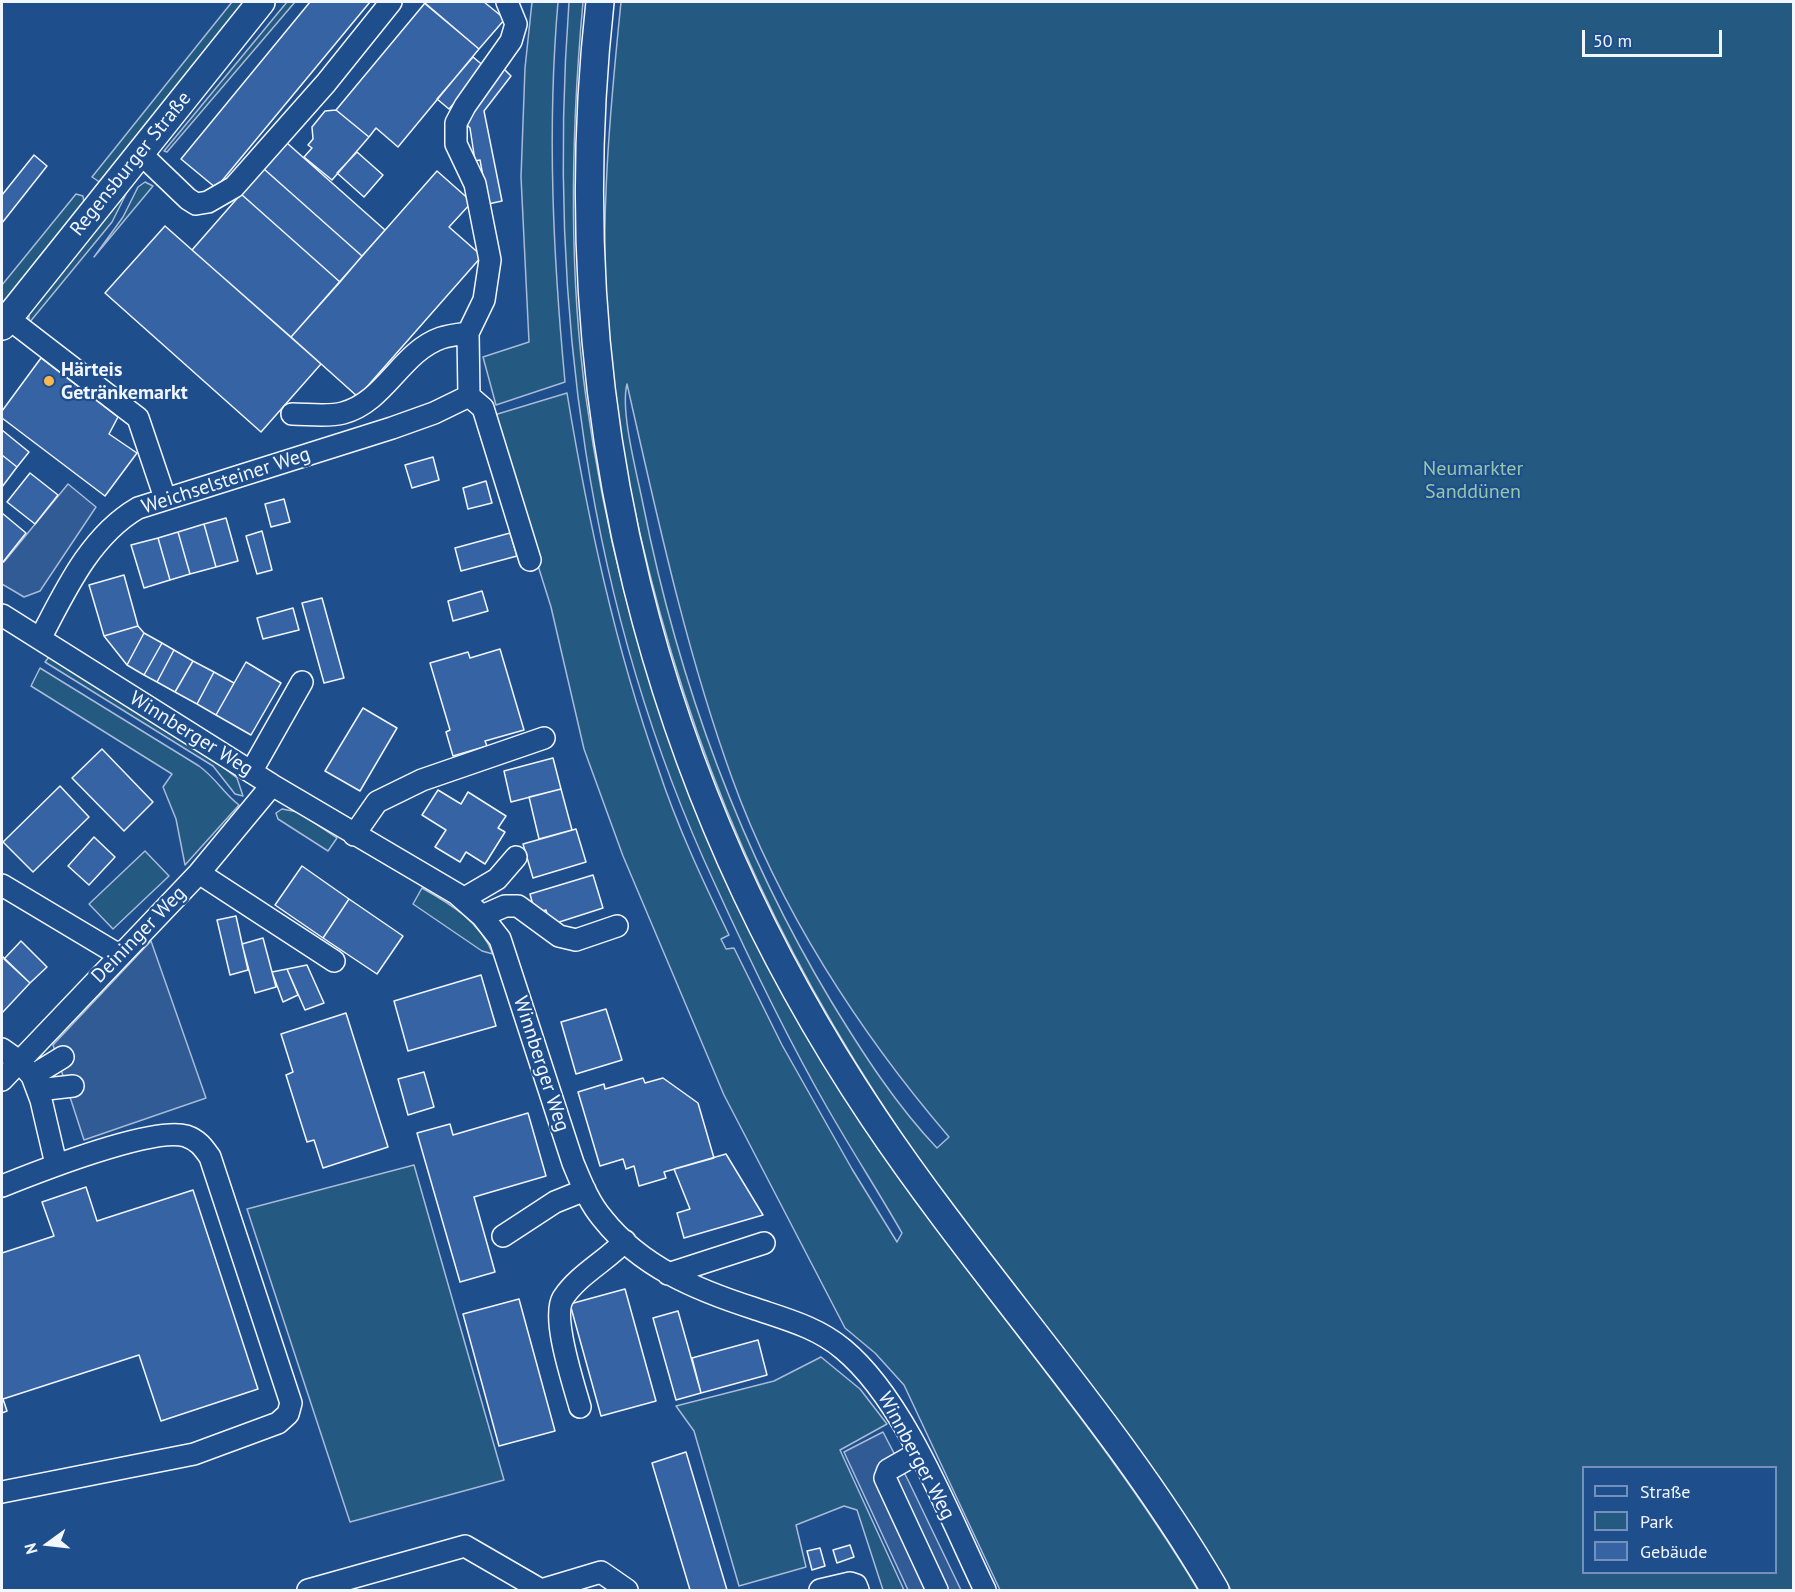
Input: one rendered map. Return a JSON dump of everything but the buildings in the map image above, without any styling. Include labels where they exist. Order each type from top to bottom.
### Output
[{"type":"main road","name":"Regensburger Straße","points":[[5,322],[261,2]]},
{"type":"main road","points":[[600,2],[593,88],[589,186],[592,304],[601,394],[641,604],[675,719],[716,829],[783,970],[875,1120],[1092,1409],[1155,1497],[1215,1590]]},
{"type":"street","points":[[140,153],[188,200],[196,204],[220,196],[234,187],[326,83],[391,2]]},
{"type":"street","points":[[507,2],[516,24],[511,41],[465,106],[456,123],[456,144],[475,183],[490,260],[484,300],[468,333],[469,396],[483,408],[530,560]]},
{"type":"street","points":[[5,322],[138,418],[165,498]]},
{"type":"street","points":[[292,414],[341,414],[359,407],[378,394],[415,356],[440,339],[468,333]]},
{"type":"street","name":"Weichselsteiner Weg","points":[[40,639],[76,572],[110,528],[138,508],[392,428],[434,413],[469,396]]},
{"type":"street","name":"Winnberger Weg","points":[[2,615],[272,785],[463,899],[482,916],[500,939],[573,1163],[602,1219],[625,1241],[668,1274],[704,1293],[804,1325],[843,1348],[877,1383],[918,1453],[985,1590]]},
{"type":"street","points":[[251,772],[302,682]]},
{"type":"street","points":[[354,835],[377,802],[422,780],[544,738]]},
{"type":"street","name":"Deininger Weg","points":[[17,1075],[119,956],[199,873],[272,785]]},
{"type":"street","points":[[463,899],[497,879],[516,857]]},
{"type":"street","points":[[199,873],[334,961]]},
{"type":"street","points":[[2,885],[119,956]]},
{"type":"street","points":[[482,916],[505,906],[518,906],[560,936],[576,940],[617,926]]},
{"type":"street","points":[[2,1049],[17,1075],[56,1164]]},
{"type":"street","points":[[17,1075],[63,1057]]},
{"type":"street","points":[[17,1075],[73,1086]]},
{"type":"street","points":[[2,1186],[56,1164],[169,1134],[186,1136],[199,1142],[210,1157],[291,1403],[288,1414],[278,1423],[194,1454],[2,1492]]},
{"type":"street","points":[[503,1236],[555,1202],[585,1190]]},
{"type":"street","points":[[580,1407],[564,1343],[560,1316],[562,1300],[625,1241]]},
{"type":"street","points":[[668,1274],[764,1243]]},
{"type":"street","points":[[918,1453],[888,1470],[885,1478],[937,1590]]},
{"type":"street","points":[[308,1590],[465,1546],[541,1590],[601,1572],[627,1590]]},
{"type":"street","points":[[820,1590],[850,1583],[856,1585],[858,1590]]},
{"type":"green space","points":[[232,2],[247,2],[101,183],[92,177]]},
{"type":"green space","points":[[287,2],[295,2],[167,152],[164,151]]},
{"type":"green space","points":[[532,2],[558,2],[552,145],[557,287],[565,382],[496,405],[483,357],[529,342],[521,177],[525,68]]},
{"type":"green space","points":[[569,2],[583,2],[576,101],[573,200],[576,299],[586,398],[602,495],[624,591],[651,685],[683,778],[721,868],[763,957],[811,1043],[863,1126],[946,1243],[1119,1471],[1160,1529],[1198,1590],[1000,1590],[904,1385],[875,1353],[845,1328],[724,1095],[623,856],[584,749],[551,607],[491,416],[567,393],[604,582],[629,676],[673,811],[729,935],[721,939],[726,949],[734,948],[782,1045],[852,1169],[897,1242],[902,1233],[797,1054],[727,911],[670,778],[635,671],[607,562],[586,451],[572,339],[565,227],[564,114]]},
{"type":"green space","name":"Neumarkter Sanddünen","points":[[621,2],[1793,2],[1793,1590],[1231,1590],[1205,1547],[1176,1506],[972,1233],[878,1098],[834,1027],[795,956],[726,809],[697,732],[649,571],[618,420],[607,328],[605,287],[605,205]],"holes":[[[627,384],[661,533],[700,681],[732,778],[751,826],[773,874],[824,967],[884,1055],[949,1137],[937,1148],[867,1059],[831,1001],[798,943],[740,823],[694,698],[657,570],[630,443],[625,396]]]},
{"type":"green space","points":[[145,182],[153,186],[94,257],[123,217],[138,187]]},
{"type":"green space","points":[[128,190],[112,222],[29,323],[29,311]]},
{"type":"green space","points":[[76,194],[83,196],[84,203],[2,308],[2,285]]},
{"type":"green space","points":[[49,657],[214,760],[237,778],[243,796],[235,794],[213,766],[45,662]]},
{"type":"green space","points":[[40,668],[199,766],[239,805],[185,865],[176,819],[163,787],[172,774],[31,686]]},
{"type":"green space","points":[[282,809],[298,812],[337,838],[328,851],[278,819],[276,813]]},
{"type":"green space","points":[[145,851],[169,876],[113,929],[89,904]]},
{"type":"green space","points":[[422,888],[454,907],[472,923],[481,932],[493,954],[482,951],[413,904]]},
{"type":"green space","points":[[414,1165],[504,1480],[350,1522],[247,1209]]},
{"type":"green space","points":[[821,1357],[860,1389],[887,1424],[840,1450],[904,1590],[883,1590],[857,1510],[844,1506],[796,1525],[806,1567],[739,1586],[694,1431],[676,1406],[774,1381]]},
{"type":"shaded area","points":[[68,484],[96,507],[40,591],[24,597],[2,584],[2,560],[4,562]]},
{"type":"shaded area","points":[[151,941],[206,1098],[84,1140],[53,1045]]},
{"type":"shaded area","points":[[883,1432],[961,1590],[908,1590],[844,1452]]},
{"type":"place","name":"Härteis Getränkemarkt","points":[[49,381]]}]
